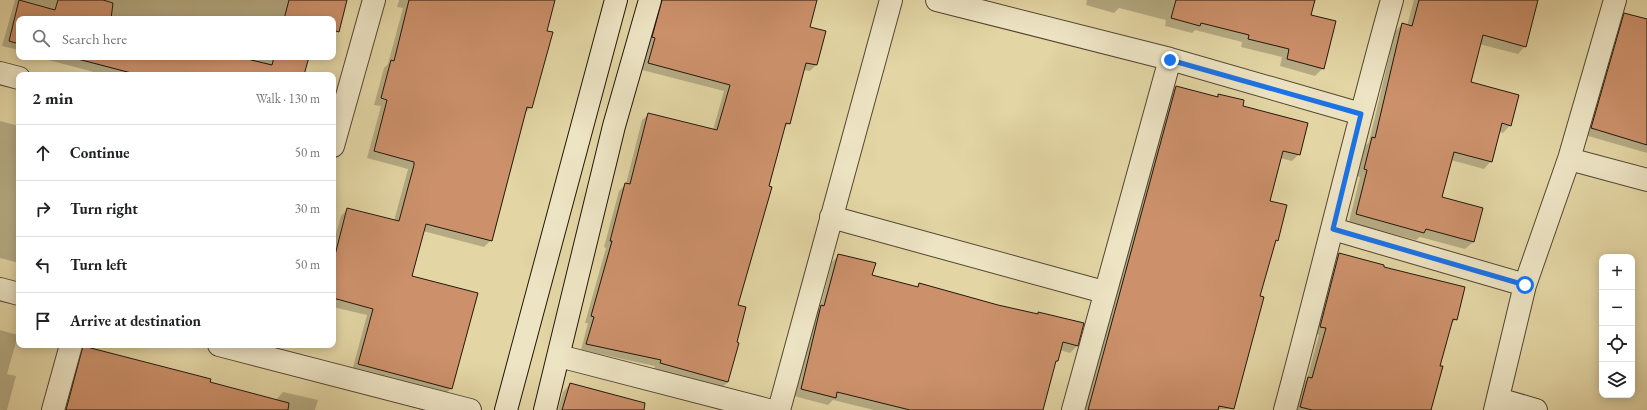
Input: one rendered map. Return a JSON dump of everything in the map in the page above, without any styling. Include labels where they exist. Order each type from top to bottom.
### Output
[{"type":"street","points":[[336,135],[374,0]]},
{"type":"street","points":[[506,410],[616,0]]},
{"type":"street","points":[[545,410],[614,126],[650,0]]},
{"type":"street","points":[[779,410],[891,0]]},
{"type":"street","points":[[937,0],[1170,60],[1361,114]]},
{"type":"street","points":[[1285,410],[1333,229],[1361,114],[1392,0]]},
{"type":"street","points":[[1536,410],[1496,404],[1525,285],[1569,159],[1615,0]]},
{"type":"street","points":[[1073,410],[1104,292],[1170,60]]},
{"type":"street","points":[[0,73],[16,77]]},
{"type":"street","points":[[1569,159],[1647,180]]},
{"type":"street","points":[[831,217],[1104,292]]},
{"type":"street","points":[[1333,229],[1525,285]]},
{"type":"street","points":[[0,289],[16,293]]},
{"type":"street","points":[[53,410],[70,348]]},
{"type":"street","points":[[242,348],[280,353],[470,410]]},
{"type":"street","points":[[559,356],[768,410]]},
{"type":"building","points":[[19,0],[55,10],[58,0],[103,0],[113,3],[111,16],[16,16],[16,43],[9,41]]},
{"type":"building","points":[[289,0],[347,0],[339,32],[336,31],[336,16],[285,16]]},
{"type":"building","points":[[409,0],[555,0],[547,31],[553,32],[532,108],[527,107],[492,241],[426,224],[412,276],[478,293],[452,389],[358,364],[373,309],[336,299],[336,251],[347,208],[399,221],[414,165],[414,162],[374,151],[387,100],[381,98],[391,60],[394,61]]},
{"type":"building","points":[[662,0],[817,0],[810,27],[826,31],[817,65],[806,63],[790,124],[786,123],[769,186],[772,187],[738,305],[746,307],[737,342],[739,343],[728,382],[660,363],[661,360],[586,344],[594,317],[591,316],[612,241],[610,241],[625,183],[630,184],[648,113],[717,130],[730,85],[648,63],[655,38],[652,37]]},
{"type":"building","points":[[1176,0],[1315,0],[1311,15],[1336,21],[1324,69],[1287,59],[1289,49],[1248,39],[1249,35],[1201,23],[1200,26],[1171,18]]},
{"type":"building","points":[[1419,0],[1538,0],[1526,47],[1483,35],[1471,82],[1519,95],[1511,126],[1502,123],[1492,162],[1454,152],[1442,197],[1483,208],[1474,242],[1426,229],[1424,233],[1356,214],[1367,170],[1364,169],[1372,137],[1375,138],[1402,23],[1412,26]]},
{"type":"building","points":[[1624,13],[1647,19],[1647,145],[1591,128]]},
{"type":"building","points":[[82,60],[251,60],[272,65],[273,60],[308,60],[305,72],[128,72]]},
{"type":"building","points":[[1176,86],[1218,97],[1218,94],[1244,100],[1243,106],[1308,123],[1300,155],[1283,151],[1270,201],[1287,205],[1278,241],[1276,240],[1260,296],[1264,297],[1234,409],[1219,406],[1218,410],[1088,410]]},
{"type":"building","points":[[1339,253],[1384,265],[1384,267],[1465,287],[1457,320],[1453,319],[1440,366],[1443,366],[1431,410],[1312,410],[1300,407],[1308,377],[1312,378],[1326,328],[1320,327]]},
{"type":"building","points":[[838,254],[876,263],[872,275],[918,287],[919,283],[998,305],[1038,314],[1038,312],[1084,323],[1078,346],[1063,342],[1058,361],[1056,361],[1043,410],[910,410],[837,392],[836,398],[801,389],[821,305],[824,306]]},
{"type":"building","points":[[82,348],[91,348],[211,379],[210,382],[289,403],[288,410],[66,410]]},
{"type":"building","points":[[570,383],[645,403],[644,410],[562,410]]},
{"type":"route","points":[[1170,60],[1361,114],[1333,229],[1525,285]]}]
